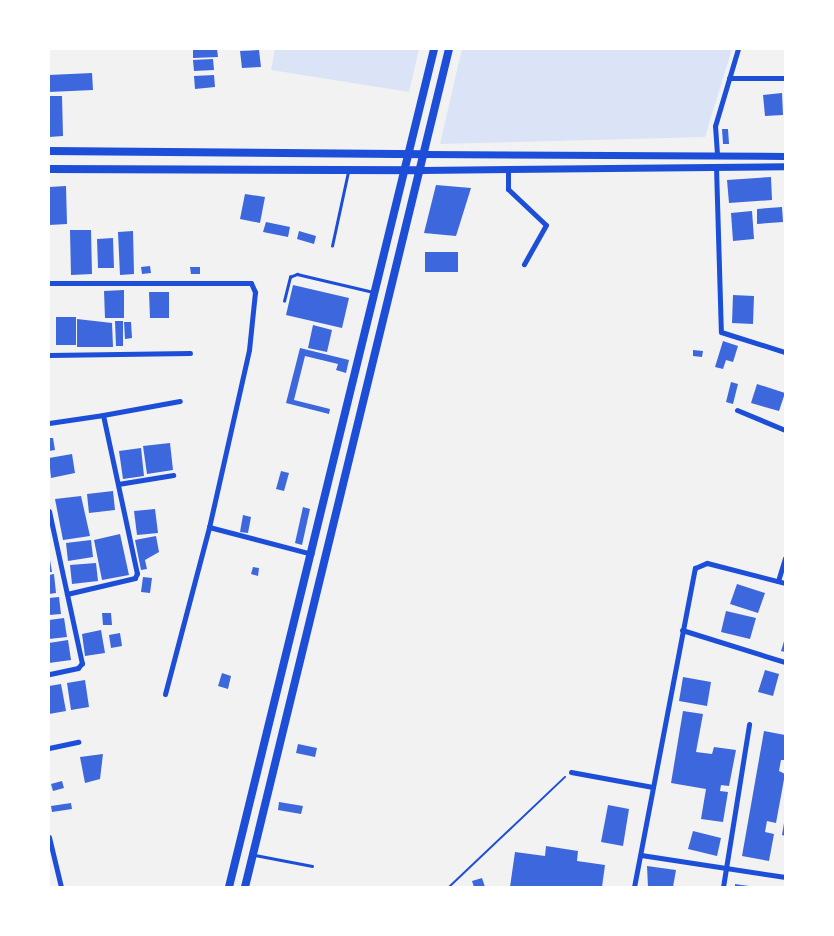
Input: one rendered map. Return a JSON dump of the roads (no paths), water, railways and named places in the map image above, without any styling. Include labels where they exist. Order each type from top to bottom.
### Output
[{"type":"main road","points":[[229,887],[434,49]]},
{"type":"main road","points":[[245,887],[426,154],[449,49]]},
{"type":"main road","points":[[49,152],[426,154]]},
{"type":"main road","points":[[49,169],[348,172],[422,170]]},
{"type":"street","points":[[717,154],[714,132],[738,49]]},
{"type":"street","points":[[729,78],[785,78]]},
{"type":"street","points":[[426,154],[717,154],[785,156]]},
{"type":"street","points":[[422,170],[785,166]]},
{"type":"street","points":[[716,168],[721,332],[785,352]]},
{"type":"street","points":[[508,169],[508,189],[546,225],[524,264]]},
{"type":"street","points":[[49,283],[251,283],[255,292],[249,350],[209,527],[165,694]]},
{"type":"street","points":[[49,355],[190,353]]},
{"type":"street","points":[[49,424],[180,401]]},
{"type":"street","points":[[737,410],[785,430]]},
{"type":"street","points":[[67,594],[137,575],[103,414]]},
{"type":"street","points":[[118,484],[173,475]]},
{"type":"street","points":[[49,511],[82,666],[49,674]]},
{"type":"street","points":[[209,527],[312,554]]},
{"type":"street","points":[[778,581],[785,558]]},
{"type":"street","points":[[634,887],[692,575],[700,564],[785,583]]},
{"type":"street","points":[[682,630],[785,662]]},
{"type":"street","points":[[723,887],[749,724]]},
{"type":"street","points":[[49,748],[78,742]]},
{"type":"street","points":[[571,772],[652,787]]},
{"type":"street","points":[[49,838],[61,887]]},
{"type":"street","points":[[641,854],[785,877]]},
{"type":"lane","points":[[332,246],[348,172]]},
{"type":"lane","points":[[284,301],[290,277],[297,274],[374,292]]},
{"type":"lane","points":[[254,854],[312,866]]}]
